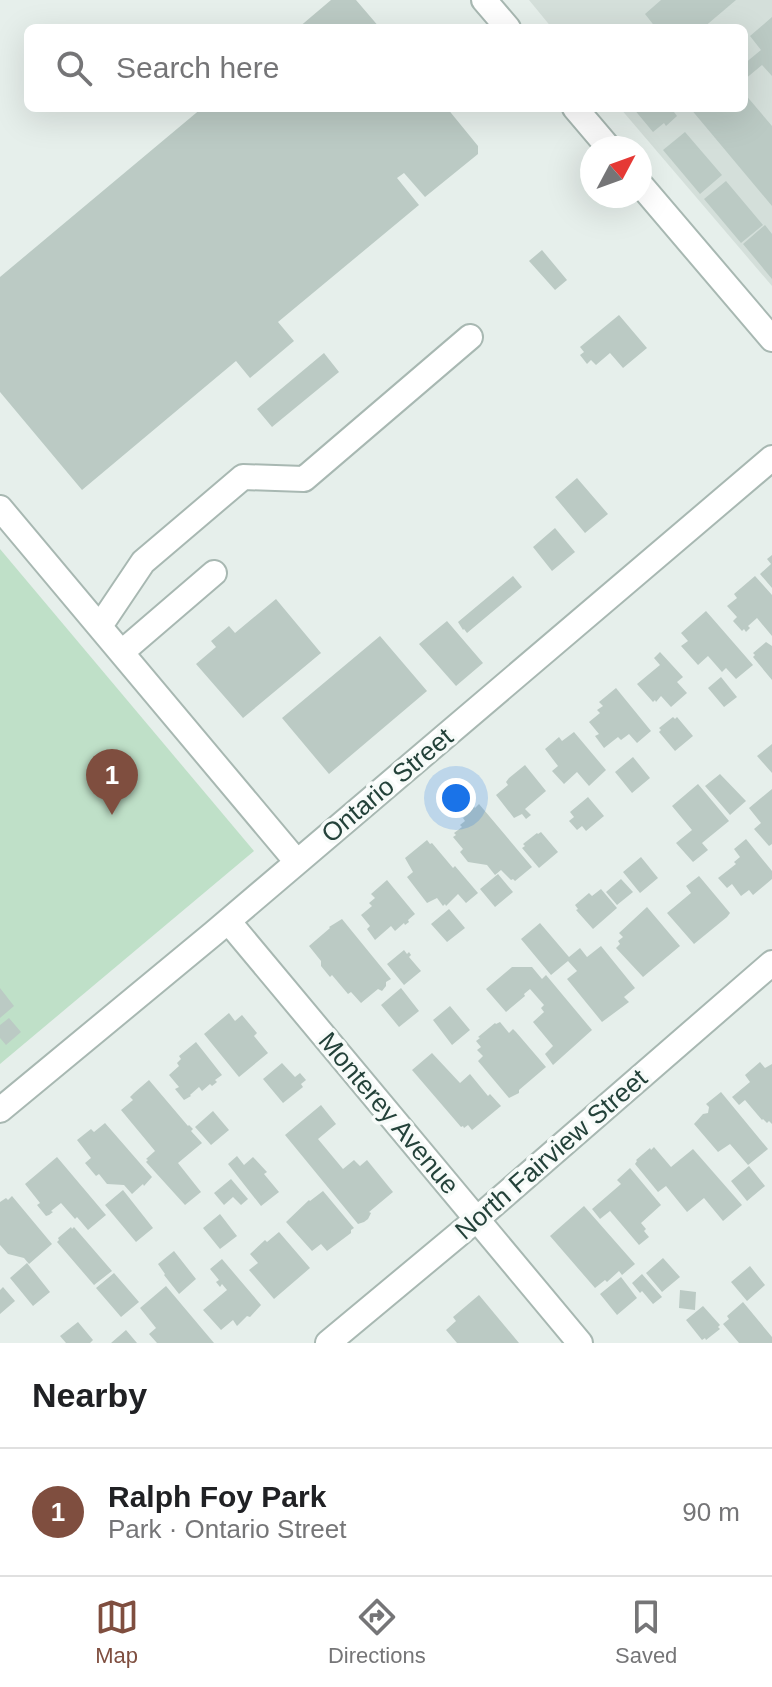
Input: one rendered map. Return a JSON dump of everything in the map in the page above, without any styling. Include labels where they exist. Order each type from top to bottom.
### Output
[{"type":"street","points":[[484,0],[505,24]]},
{"type":"street","points":[[578,112],[599,136]]},
{"type":"street","points":[[652,198],[772,339]]},
{"type":"street","points":[[100,626],[143,562],[243,477],[304,479],[470,337]]},
{"type":"street","name":"Ontario Street","points":[[0,1110],[228,921],[772,458]]},
{"type":"street","points":[[0,508],[297,862]]},
{"type":"street","points":[[122,652],[214,573]]},
{"type":"street","name":"Monterey Avenue","points":[[228,921],[580,1343]]},
{"type":"street","name":"North Fairview Street","points":[[328,1343],[477,1219],[772,963]]},
{"type":"shaded area","points":[[529,0],[772,0],[772,286],[652,145],[652,136],[644,136],[623,112],[748,112],[748,24],[549,24]]},
{"type":"green space","points":[[0,549],[254,851],[0,1064]]},
{"type":"building","points":[[331,0],[356,0],[377,24],[303,24]]},
{"type":"building","points":[[661,0],[736,0],[708,24],[653,24],[645,14]]},
{"type":"building","points":[[772,17],[772,76],[762,65],[748,77],[748,61],[761,50],[750,36]]},
{"type":"building","points":[[748,98],[772,126],[772,206],[693,112],[748,112]]},
{"type":"building","points":[[197,112],[450,112],[478,146],[478,154],[425,197],[404,173],[397,178],[419,205],[278,322],[294,341],[250,378],[236,361],[82,490],[0,392],[0,277]]},
{"type":"building","points":[[636,112],[674,112],[677,116],[653,132]]},
{"type":"building","points":[[685,132],[722,175],[700,194],[663,150]]},
{"type":"building","points":[[726,181],[763,225],[741,243],[704,199]]},
{"type":"building","points":[[765,225],[772,234],[772,279],[743,244]]},
{"type":"building","points":[[542,250],[567,280],[555,290],[529,261]]},
{"type":"building","points":[[619,315],[647,348],[623,368],[610,353],[596,365],[591,360],[587,364],[580,355],[584,352],[580,347]]},
{"type":"building","points":[[324,353],[339,372],[272,427],[257,409]]},
{"type":"building","points":[[577,478],[608,514],[585,533],[555,497]]},
{"type":"building","points":[[555,528],[575,552],[552,571],[533,547]]},
{"type":"building","points":[[772,555],[772,588],[760,574],[771,564],[767,559]]},
{"type":"building","points":[[513,576],[522,587],[467,633],[463,630],[458,622]]},
{"type":"building","points":[[755,576],[772,595],[772,636],[757,618],[746,632],[744,629],[742,631],[733,621],[737,617],[727,606],[737,598],[734,594]]},
{"type":"building","points":[[276,599],[321,653],[243,718],[196,664],[216,647],[211,641],[229,626],[235,633]]},
{"type":"building","points":[[706,611],[753,665],[736,679],[726,668],[722,672],[708,656],[698,665],[681,646],[688,641],[681,633]]},
{"type":"building","points":[[447,621],[483,663],[456,686],[419,644]]},
{"type":"building","points":[[380,636],[427,691],[329,774],[282,718]]},
{"type":"building","points":[[766,642],[772,646],[772,680],[753,657],[753,653]]},
{"type":"building","points":[[660,652],[683,677],[677,682],[687,693],[671,707],[661,696],[653,702],[637,684],[660,665],[654,658]]},
{"type":"building","points":[[721,677],[737,697],[724,707],[708,688]]},
{"type":"building","points":[[616,688],[651,731],[637,743],[629,734],[621,740],[618,737],[604,748],[595,736],[599,734],[589,722],[600,713],[597,710],[603,706],[599,702]]},
{"type":"building","points":[[677,717],[693,736],[675,751],[659,732],[659,728]]},
{"type":"building","points":[[574,732],[606,770],[589,786],[577,772],[564,784],[552,771],[558,766],[545,749],[559,737],[562,741]]},
{"type":"building","points":[[772,744],[772,773],[757,756]]},
{"type":"building","points":[[633,757],[650,778],[632,793],[615,772]]},
{"type":"building","points":[[525,765],[546,791],[525,809],[531,815],[526,819],[522,814],[514,818],[496,795],[508,785],[506,782],[509,778]]},
{"type":"building","points":[[720,774],[746,801],[730,815],[705,786]]},
{"type":"building","points":[[698,784],[729,821],[702,843],[708,850],[693,862],[676,843],[692,830],[672,806]]},
{"type":"building","points":[[772,789],[772,844],[769,846],[754,829],[761,823],[749,808]]},
{"type":"building","points":[[588,797],[604,816],[586,831],[582,826],[577,830],[569,821],[574,817],[570,812]]},
{"type":"building","points":[[479,804],[532,867],[515,881],[501,870],[495,875],[487,865],[468,862],[460,852],[463,849],[453,837],[456,835],[454,833],[465,821],[463,818],[468,814],[465,811]]},
{"type":"building","points":[[541,832],[558,852],[539,868],[522,848],[525,846],[523,844]]},
{"type":"building","points":[[746,839],[772,871],[772,879],[753,895],[749,890],[741,896],[732,884],[727,888],[718,878],[736,864],[734,862],[740,857],[734,849]]},
{"type":"building","points":[[427,840],[478,893],[466,903],[458,894],[446,906],[437,898],[427,903],[407,877],[413,872],[405,858]]},
{"type":"building","points":[[641,857],[658,878],[640,893],[623,872]]},
{"type":"building","points":[[498,874],[513,892],[495,907],[480,889]]},
{"type":"building","points":[[699,876],[730,913],[694,944],[667,913],[691,893],[686,886]]},
{"type":"building","points":[[621,879],[633,892],[617,905],[606,892]]},
{"type":"building","points":[[387,880],[415,914],[405,925],[395,931],[391,926],[375,940],[367,929],[370,926],[361,915],[372,906],[369,903],[375,898],[371,894]]},
{"type":"building","points":[[601,889],[617,908],[593,929],[575,905],[589,893],[592,896]]},
{"type":"building","points":[[647,907],[680,946],[643,977],[616,948],[623,937],[619,933]]},
{"type":"building","points":[[449,909],[465,928],[447,942],[431,924]]},
{"type":"building","points":[[342,919],[391,979],[382,991],[378,989],[361,1003],[351,992],[348,994],[332,975],[330,977],[309,946]]},
{"type":"building","points":[[540,923],[569,957],[580,948],[587,957],[601,946],[635,988],[624,997],[629,1002],[602,1022],[567,979],[577,971],[568,961],[551,975],[521,939]]},
{"type":"building","points":[[404,950],[407,954],[409,952],[409,957],[421,971],[404,985],[387,964]]},
{"type":"building","points":[[512,967],[532,967],[542,979],[546,975],[592,1030],[553,1065],[545,1054],[553,1046],[533,1022],[544,1012],[541,1008],[544,1005],[530,989],[506,1012],[486,989]]},
{"type":"building","points":[[0,988],[14,1006],[0,1018]]},
{"type":"building","points":[[401,988],[419,1011],[399,1027],[381,1005]]},
{"type":"building","points":[[450,1006],[470,1030],[452,1045],[433,1020]]},
{"type":"building","points":[[229,1013],[235,1021],[242,1015],[268,1053],[239,1077],[204,1034]]},
{"type":"building","points":[[9,1018],[21,1032],[6,1045],[0,1038],[0,1025]]},
{"type":"building","points":[[500,1022],[509,1033],[513,1029],[546,1067],[519,1093],[509,1098],[478,1061],[483,1056],[477,1050],[481,1047],[476,1041],[478,1037]]},
{"type":"building","points":[[196,1042],[222,1075],[212,1086],[210,1084],[202,1091],[199,1087],[184,1100],[175,1089],[179,1087],[169,1075],[179,1066],[179,1056]]},
{"type":"building","points":[[432,1053],[460,1083],[470,1074],[501,1106],[472,1130],[468,1125],[461,1127],[412,1070]]},
{"type":"building","points":[[760,1062],[765,1068],[772,1064],[772,1124],[762,1120],[745,1100],[739,1105],[732,1097],[750,1082],[745,1075]]},
{"type":"building","points":[[282,1063],[295,1077],[300,1073],[306,1080],[301,1084],[303,1087],[283,1103],[263,1079]]},
{"type":"building","points":[[149,1080],[202,1143],[178,1163],[201,1192],[185,1205],[146,1162],[155,1151],[121,1110]]},
{"type":"building","points":[[721,1092],[768,1149],[748,1165],[730,1144],[718,1152],[694,1124],[708,1113],[706,1104]]},
{"type":"building","points":[[321,1105],[336,1124],[318,1139],[343,1169],[354,1160],[360,1166],[367,1160],[393,1192],[369,1212],[364,1222],[358,1224],[285,1135]]},
{"type":"building","points":[[213,1111],[229,1130],[211,1145],[195,1127]]},
{"type":"building","points":[[105,1123],[152,1177],[132,1194],[124,1185],[107,1184],[85,1163],[91,1158],[77,1140]]},
{"type":"building","points":[[654,1147],[671,1167],[693,1149],[742,1205],[723,1221],[704,1198],[687,1212],[666,1186],[658,1192],[635,1164]]},
{"type":"building","points":[[237,1156],[244,1165],[253,1157],[279,1192],[261,1206],[228,1164]]},
{"type":"building","points":[[57,1157],[106,1215],[88,1230],[61,1203],[46,1216],[25,1184]]},
{"type":"building","points":[[749,1166],[765,1186],[747,1201],[731,1181]]},
{"type":"building","points":[[630,1168],[661,1205],[641,1223],[649,1237],[639,1245],[610,1211],[600,1219],[592,1209],[621,1184],[617,1180]]},
{"type":"building","points":[[231,1179],[248,1199],[241,1205],[233,1197],[224,1205],[214,1193]]},
{"type":"building","points":[[123,1190],[153,1228],[136,1242],[105,1205]]},
{"type":"building","points":[[323,1191],[354,1228],[327,1251],[321,1244],[312,1251],[286,1222]]},
{"type":"building","points":[[12,1196],[52,1244],[29,1264],[24,1258],[8,1254],[0,1245],[0,1202]]},
{"type":"building","points":[[584,1206],[635,1264],[622,1275],[619,1271],[595,1288],[550,1236]]},
{"type":"building","points":[[220,1214],[237,1236],[220,1249],[203,1228]]},
{"type":"building","points":[[71,1227],[112,1271],[94,1285],[57,1242]]},
{"type":"building","points":[[279,1232],[310,1268],[274,1299],[249,1270],[258,1263],[250,1254]]},
{"type":"building","points":[[174,1251],[196,1279],[179,1294],[158,1264]]},
{"type":"building","points":[[663,1258],[680,1277],[662,1292],[646,1273]]},
{"type":"building","points":[[222,1259],[261,1305],[237,1326],[233,1320],[221,1330],[203,1310],[227,1290],[222,1284],[220,1287],[216,1282],[219,1280],[210,1269]]},
{"type":"building","points":[[27,1263],[50,1292],[33,1306],[10,1278]]},
{"type":"building","points":[[750,1266],[765,1285],[747,1301],[731,1282]]},
{"type":"building","points":[[114,1273],[139,1302],[121,1317],[96,1288]]},
{"type":"building","points":[[642,1274],[662,1297],[653,1304],[632,1283]]},
{"type":"building","points":[[621,1277],[637,1298],[617,1315],[600,1294]]},
{"type":"building","points":[[166,1286],[214,1343],[157,1343],[149,1334],[156,1328],[140,1308]]},
{"type":"building","points":[[3,1287],[15,1301],[0,1314],[0,1290]]},
{"type":"building","points":[[680,1290],[696,1292],[695,1310],[679,1308]]},
{"type":"building","points":[[479,1295],[519,1343],[457,1343],[446,1330],[456,1321],[453,1317]]},
{"type":"building","points":[[743,1302],[772,1337],[772,1343],[739,1343],[723,1324],[729,1319],[727,1316]]},
{"type":"building","points":[[703,1306],[720,1325],[720,1329],[706,1340],[702,1340],[686,1320]]},
{"type":"building","points":[[78,1322],[93,1340],[90,1343],[66,1343],[60,1336]]},
{"type":"building","points":[[126,1330],[137,1343],[111,1343]]},
{"type":"place","name":"Ralph Foy Park","points":[[112,815]]}]
